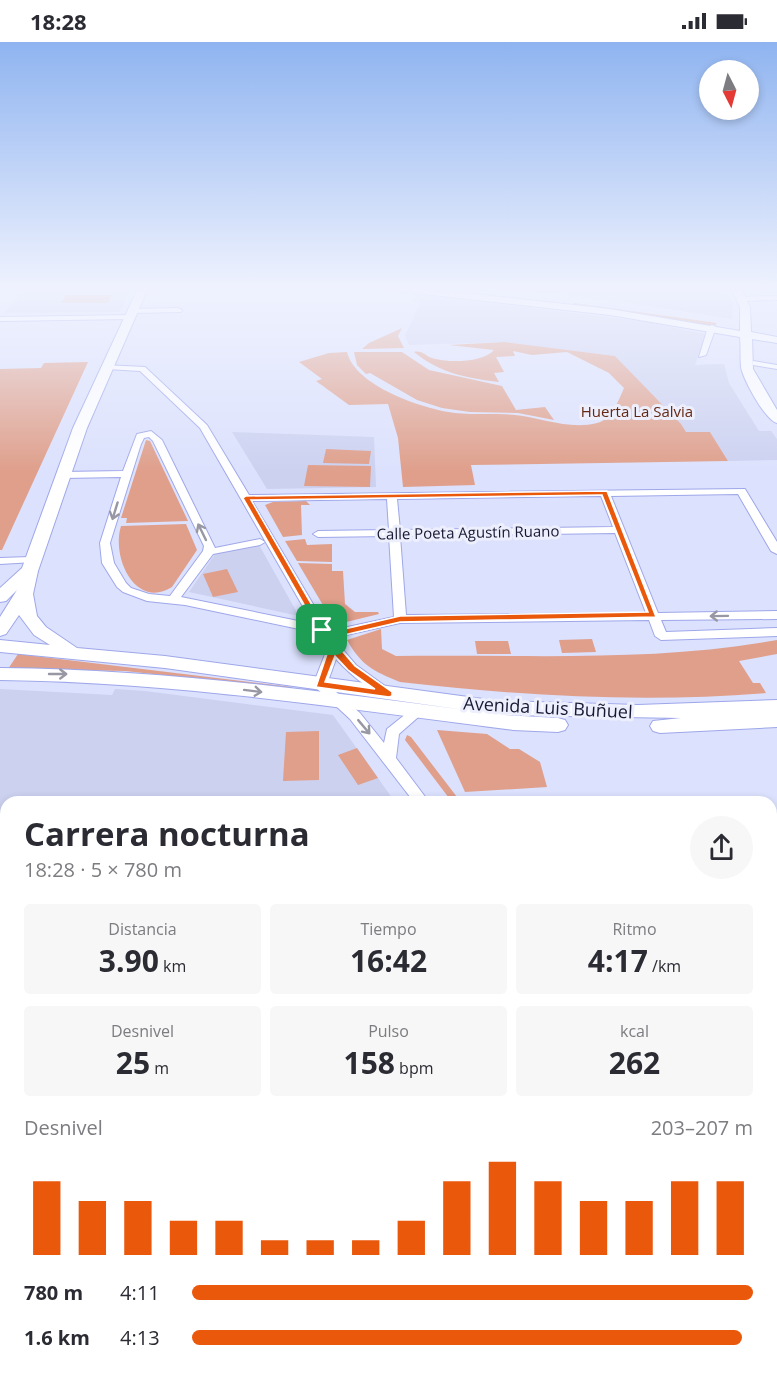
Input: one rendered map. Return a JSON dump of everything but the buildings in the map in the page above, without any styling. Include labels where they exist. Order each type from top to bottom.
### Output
[{"type":"main road","points":[[72,452],[68,445],[68,426],[83,408],[94,400],[116,348]]},
{"type":"main road","points":[[746,348],[747,369],[754,386],[777,419]]},
{"type":"main road","points":[[0,597],[30,565],[36,564],[72,452],[83,443],[96,421],[98,407],[94,400]]},
{"type":"main road","points":[[0,630],[25,594],[30,565]]},
{"type":"main road","name":"Avenida Luis Buñuel","points":[[25,594],[24,608],[33,625],[74,652]]},
{"type":"main road","name":"Avenida Luis Buñuel","points":[[0,646],[74,652],[389,694],[548,711],[675,712],[777,706]]},
{"type":"main road","name":"Avenida Luis Buñuel","points":[[0,674],[73,674],[152,679],[524,724],[697,726],[777,720]]},
{"type":"street","points":[[702,355],[704,348]]},
{"type":"street","points":[[109,362],[135,367],[149,375],[204,427],[334,648],[351,668],[389,694]]},
{"type":"street","points":[[756,363],[777,367]]},
{"type":"street","points":[[174,599],[209,551],[209,546],[157,440],[151,434],[140,436],[105,543],[108,563],[127,590],[147,597],[174,599],[324,633],[400,619],[777,615]]},
{"type":"street","points":[[64,473],[128,470]]},
{"type":"street","points":[[246,498],[741,491],[777,551]]},
{"type":"street","points":[[605,493],[661,636],[777,632]]},
{"type":"street","points":[[392,496],[400,619]]},
{"type":"street","name":"Calle Poeta Agustín Ruano","points":[[318,534],[619,530]]},
{"type":"street","points":[[215,551],[260,542]]},
{"type":"street","points":[[0,561],[30,565]]},
{"type":"street","points":[[334,648],[320,685],[334,701],[355,716],[418,796]]},
{"type":"street","points":[[389,758],[392,732],[417,711]]},
{"type":"shaded area","points":[[553,348],[701,348],[695,365],[724,364],[729,383],[759,431],[771,431],[777,439],[777,460],[728,461],[710,432],[686,432],[615,356]]},
{"type":"shaded area","points":[[232,432],[374,437],[376,487],[267,489]]},
{"type":"shaded area","points":[[259,545],[299,616],[189,592],[215,554]]},
{"type":"shaded area","points":[[0,689],[112,695],[115,689],[333,715],[391,796],[0,796]]},
{"type":"green space","name":"Huerta La Salvia","points":[[477,348],[553,348],[615,356],[681,424],[686,432],[710,432],[728,461],[471,465],[475,485],[403,487],[398,438],[388,404],[349,405],[316,381],[322,379],[299,362],[329,353],[347,352],[353,364],[376,385],[426,407],[455,413],[515,415],[577,425],[597,423],[607,418],[624,388],[609,373],[567,352],[532,355],[513,351],[515,356],[496,357],[504,372],[494,373],[499,382],[475,379],[444,370],[414,352],[439,360],[464,361],[474,360],[494,350]]},
{"type":"green space","points":[[354,352],[402,352],[429,370],[502,386],[516,410],[545,407],[554,420],[518,413],[470,412],[442,408],[417,400],[370,373],[366,374],[357,365]]},
{"type":"green space","points":[[88,362],[2,550],[0,550],[0,369],[41,368],[44,363]]},
{"type":"green space","points":[[146,440],[150,441],[188,521],[126,523],[127,518],[121,518]]},
{"type":"green space","points":[[326,449],[371,451],[369,464],[323,463]]},
{"type":"green space","points":[[308,465],[371,466],[370,487],[304,486]]},
{"type":"green space","points":[[306,501],[310,505],[301,505],[302,535],[283,537],[265,505],[273,502]]},
{"type":"green space","points":[[186,524],[197,550],[172,587],[159,592],[147,592],[137,586],[123,565],[119,539],[121,526]]},
{"type":"green space","points":[[305,539],[307,545],[332,544],[332,562],[297,561],[285,541]]},
{"type":"green space","points":[[298,563],[332,564],[332,571],[343,571],[345,604],[355,612],[378,612],[379,614],[338,624],[333,622]]},
{"type":"green space","points":[[227,569],[238,592],[213,597],[203,574]]},
{"type":"green space","points":[[381,629],[382,649],[396,656],[634,655],[730,647],[777,640],[777,654],[739,661],[753,683],[760,683],[766,693],[629,698],[537,694],[400,682],[375,670],[363,661],[347,640]]},
{"type":"green space","points":[[592,639],[596,652],[562,653],[559,640]]},
{"type":"green space","points":[[475,641],[508,641],[511,654],[477,654]]},
{"type":"green space","points":[[18,654],[292,687],[291,689],[125,671],[8,669]]},
{"type":"green space","points":[[437,730],[487,734],[510,749],[519,749],[540,762],[547,787],[465,792]]},
{"type":"green space","points":[[319,731],[319,780],[283,781],[286,732]]},
{"type":"green space","points":[[407,735],[411,737],[456,796],[447,796],[405,740]]},
{"type":"green space","points":[[357,748],[378,778],[358,785],[338,755]]},
{"type":"route","points":[[322,630],[268,540],[246,498],[605,493],[653,615],[394,619],[325,636],[331,645],[334,648],[320,685],[389,694],[351,668],[334,648],[325,636],[322,630]]}]
